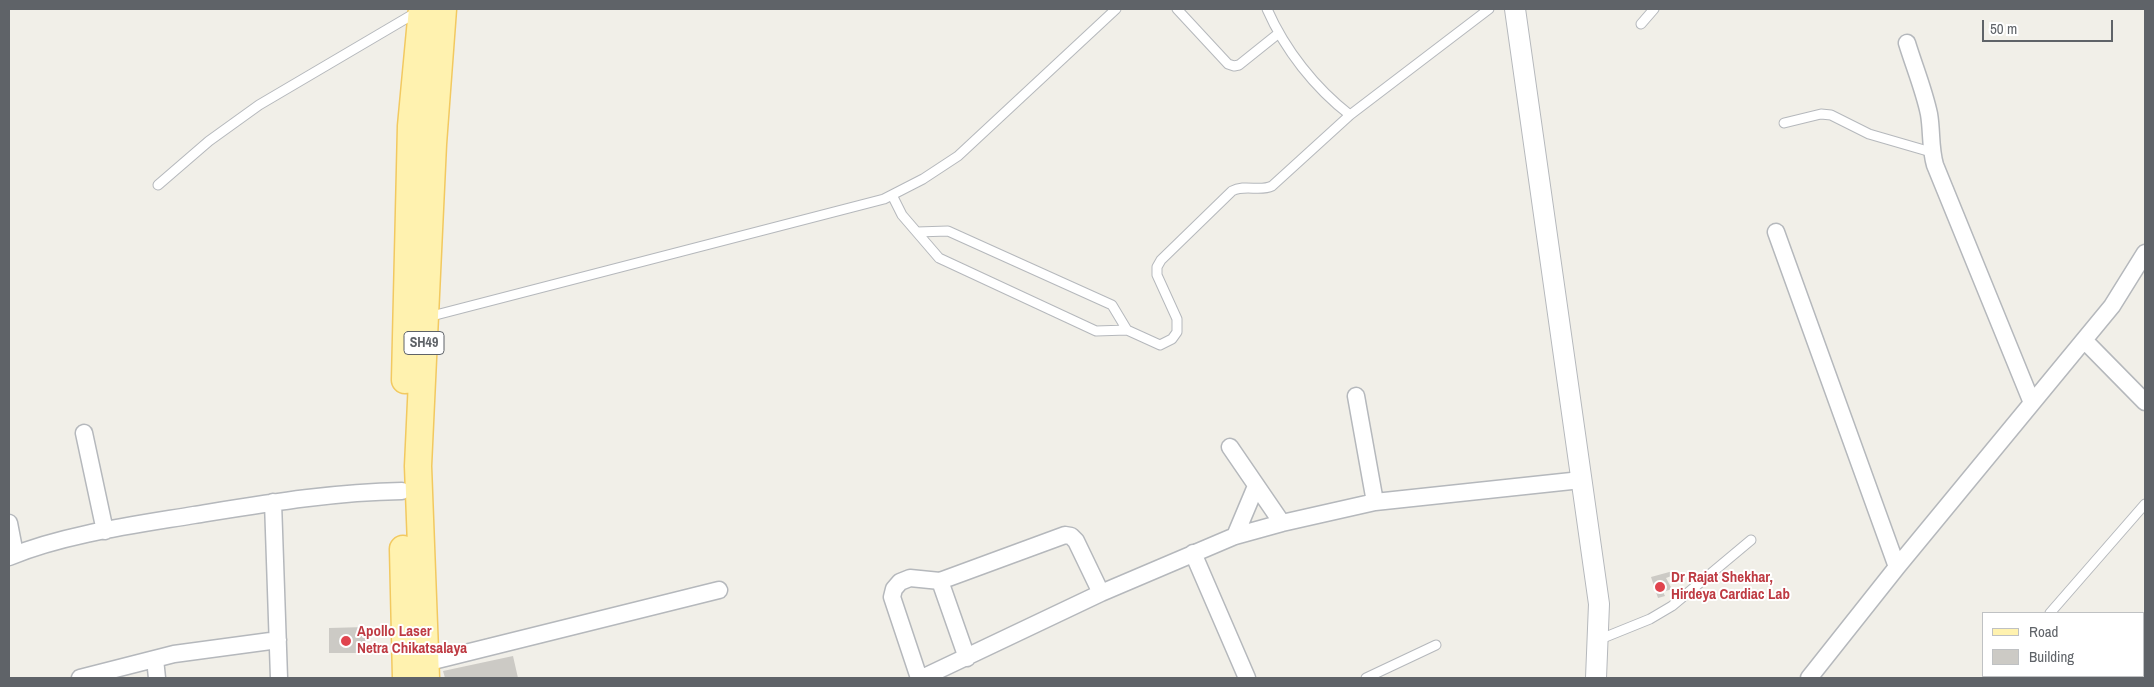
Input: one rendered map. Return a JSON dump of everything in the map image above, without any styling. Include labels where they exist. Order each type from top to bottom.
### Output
[{"type":"main road","name":"SH49","points":[[419,673],[402,492],[411,126],[422,9]]},
{"type":"main road","name":"SH49","points":[[419,673],[418,466],[433,144],[443,9]]},
{"type":"street","points":[[1515,9],[1599,604],[1596,678]]},
{"type":"street","points":[[1907,43],[1928,111],[1931,125],[1931,152],[2032,403]]},
{"type":"street","points":[[1776,232],[1897,567]]},
{"type":"street","points":[[1809,678],[1897,567],[2112,306],[2145,253]]},
{"type":"street","points":[[2084,340],[2145,402]]},
{"type":"street","points":[[1356,396],[1375,502]]},
{"type":"street","points":[[84,433],[105,530]]},
{"type":"street","points":[[1230,447],[1282,523]]},
{"type":"street","points":[[1101,593],[1076,541],[1071,536],[1066,535],[940,581],[910,578],[900,582],[894,589],[892,597],[920,678],[967,658],[1101,593],[1235,536],[1282,523],[1375,502],[1581,480]]},
{"type":"street","points":[[1235,536],[1256,486]]},
{"type":"street","points":[[9,523],[12,556],[105,530],[273,502],[369,492],[402,492]]},
{"type":"street","points":[[273,502],[279,678]]},
{"type":"street","points":[[1192,553],[1247,678]]},
{"type":"street","points":[[940,581],[967,658]]},
{"type":"street","points":[[419,673],[719,590]]},
{"type":"street","points":[[80,678],[155,659],[278,640]]},
{"type":"street","points":[[155,659],[157,678]]},
{"type":"lane","points":[[158,185],[209,141],[259,105],[422,9]]},
{"type":"lane","points":[[425,318],[884,199],[923,179],[958,156],[1116,9]]},
{"type":"lane","points":[[1177,9],[1228,64],[1234,66],[1278,33]]},
{"type":"lane","points":[[1267,9],[1278,33],[1303,68],[1331,100],[1350,115]]},
{"type":"lane","points":[[892,195],[902,215],[935,255],[947,262],[1096,331],[1127,330],[1160,345],[1167,344],[1177,332],[1177,319],[1157,275],[1157,268],[1161,260],[1232,191],[1242,187],[1265,188],[1272,186],[1350,115],[1489,9]]},
{"type":"lane","points":[[1641,24],[1654,9]]},
{"type":"lane","points":[[1784,123],[1821,114],[1832,115],[1869,134],[1931,152]]},
{"type":"lane","points":[[917,232],[948,231],[1112,305],[1127,330]]},
{"type":"lane","points":[[2051,612],[2145,504]]},
{"type":"lane","points":[[1598,640],[1650,619],[1672,606],[1751,540]]},
{"type":"lane","points":[[1366,678],[1436,645]]},
{"type":"building","points":[[1673,571],[1674,575],[1666,578],[1672,589],[1663,592],[1665,596],[1658,598],[1651,577]]},
{"type":"building","points":[[366,627],[366,653],[329,653],[329,628]]},
{"type":"building","points":[[513,656],[518,678],[445,678],[443,671]]},
{"type":"place","name":"Dr Rajat Shekhar, Hirdeya Cardiac Lab","points":[[1660,587]]},
{"type":"place","name":"Apollo Laser Netra Chikatsalaya","points":[[346,641]]}]
